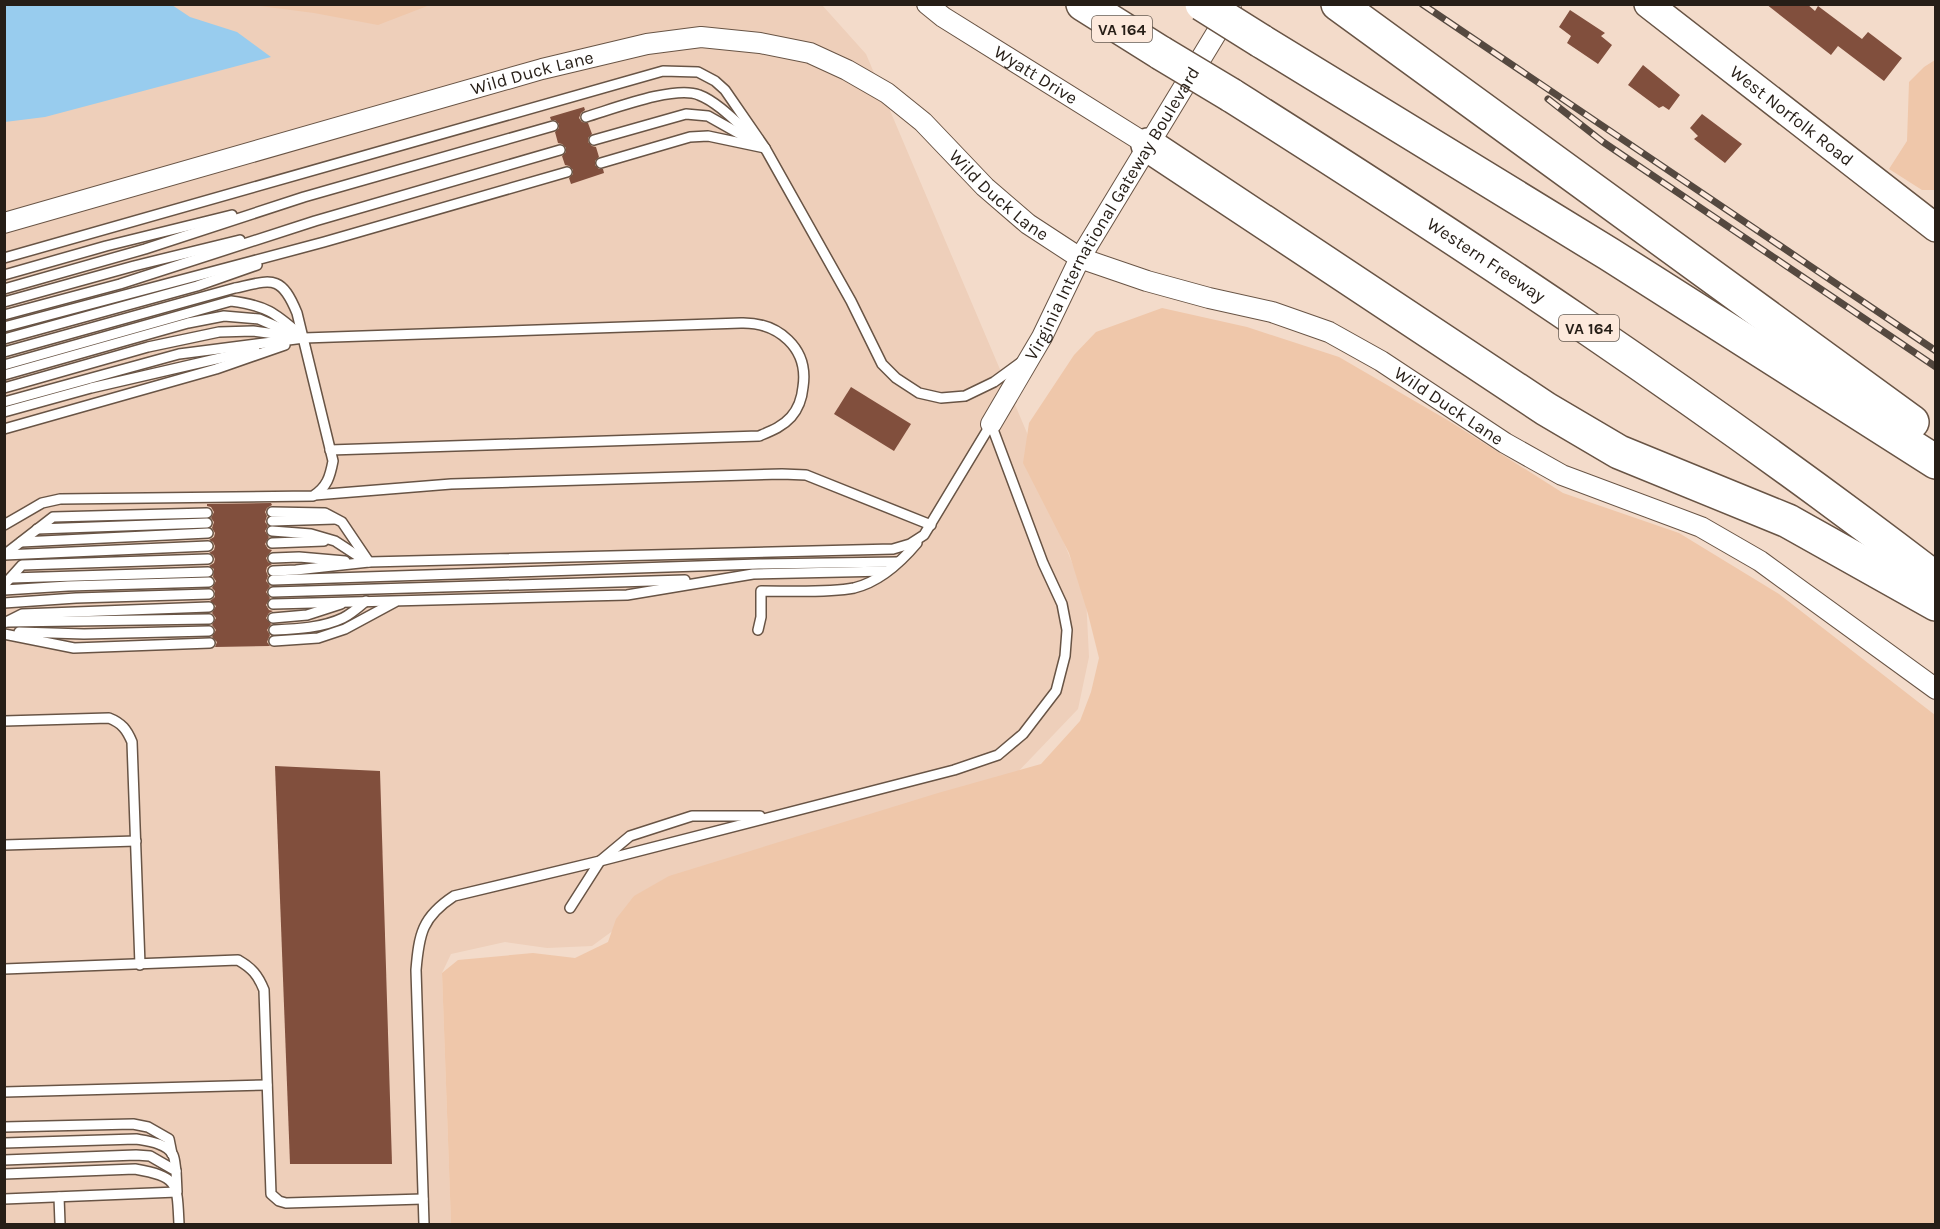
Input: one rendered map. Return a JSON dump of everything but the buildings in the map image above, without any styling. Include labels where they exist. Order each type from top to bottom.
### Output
[{"type":"highway","name":"Western Freeway","points":[[1083,4],[1396,199],[1579,321],[1722,420],[1935,579]]},
{"type":"highway","points":[[1202,4],[1610,254],[1935,462]]},
{"type":"highway","points":[[1338,4],[1935,439]]},
{"type":"highway","points":[[1148,145],[1546,409],[1619,452],[1788,521],[1935,604]]},
{"type":"street","name":"Wyatt Drive","points":[[927,4],[943,17],[1148,145]]},
{"type":"street","name":"Virginia International Gateway Boulevard","points":[[991,424],[1031,355],[1080,258],[1234,4]]},
{"type":"street","name":"West Norfolk Road","points":[[1648,4],[1935,228]]},
{"type":"street","name":"Wild Duck Lane","points":[[4,223],[542,69],[647,44],[700,37],[760,43],[810,53],[847,70],[886,93],[923,122],[986,187],[1028,224],[1080,258],[1147,281],[1272,312],[1329,332],[1381,361],[1505,443],[1562,475],[1701,527],[1760,561],[1935,689]]},
{"type":"lane","points":[[4,258],[663,71],[698,72],[716,81],[725,90],[765,148],[851,301],[882,364],[896,378],[918,393],[941,398],[965,396],[994,382],[1031,355]]},
{"type":"lane","points":[[586,117],[680,91],[699,95],[714,104],[765,148]]},
{"type":"lane","points":[[594,140],[686,114],[699,114],[708,116],[765,148]]},
{"type":"lane","points":[[4,276],[106,246],[304,196],[553,126]]},
{"type":"lane","points":[[601,163],[690,137],[708,136],[765,148]]},
{"type":"lane","points":[[4,315],[120,284],[315,221],[560,150]]},
{"type":"lane","points":[[4,327],[324,242],[567,172]]},
{"type":"lane","points":[[4,290],[145,249],[304,196]]},
{"type":"lane","points":[[4,302],[134,266],[315,221]]},
{"type":"lane","points":[[4,339],[197,286],[324,242]]},
{"type":"lane","points":[[4,352],[265,282],[277,284],[288,292],[297,313],[333,461],[331,474],[324,489],[313,496]]},
{"type":"lane","points":[[4,365],[231,301],[255,304],[277,314],[304,338]]},
{"type":"lane","points":[[4,375],[188,323],[224,316],[259,319],[304,338]]},
{"type":"lane","points":[[4,402],[179,354],[304,338],[756,322],[774,329],[790,341],[800,358],[805,378],[802,398],[792,415],[778,429],[759,436],[330,450]]},
{"type":"lane","points":[[4,388],[148,347],[219,332],[253,331],[304,338]]},
{"type":"lane","points":[[4,412],[91,388],[304,338]]},
{"type":"lane","points":[[4,429],[216,369],[304,338]]},
{"type":"lane","points":[[758,630],[761,617],[761,591],[855,588],[887,572],[924,535],[991,424]]},
{"type":"lane","points":[[424,1224],[416,970],[418,940],[428,920],[439,906],[454,896],[954,770],[998,755],[1023,734],[1056,691],[1065,656],[1067,630],[1062,604],[1043,563],[991,424]]},
{"type":"lane","points":[[4,525],[42,503],[60,499],[313,496],[450,484],[782,474],[806,475],[931,525]]},
{"type":"lane","points":[[325,513],[342,522],[369,562],[335,541],[272,521],[325,513]]},
{"type":"lane","points":[[4,555],[53,517],[207,523],[21,542]]},
{"type":"lane","points":[[898,562],[273,576],[296,570],[369,562],[893,549],[910,544],[924,535]]},
{"type":"lane","points":[[272,543],[335,541]]},
{"type":"lane","points":[[4,555],[208,546]]},
{"type":"lane","points":[[273,558],[299,557],[369,562]]},
{"type":"lane","points":[[8,581],[22,565],[208,559]]},
{"type":"lane","points":[[8,581],[208,572]]},
{"type":"lane","points":[[273,604],[627,595],[753,574],[887,572]]},
{"type":"lane","points":[[273,592],[720,579]]},
{"type":"lane","points":[[4,591],[68,586],[208,582]]},
{"type":"lane","points":[[4,603],[76,598],[209,594]]},
{"type":"lane","points":[[274,641],[318,638],[345,629],[400,600]]},
{"type":"lane","points":[[274,630],[296,630],[321,626],[344,618],[366,601]]},
{"type":"lane","points":[[273,618],[307,615],[345,602]]},
{"type":"lane","points":[[5,628],[22,614],[209,607]]},
{"type":"lane","points":[[5,628],[209,619]]},
{"type":"lane","points":[[5,628],[84,634],[209,632]]},
{"type":"lane","points":[[5,628],[74,648],[210,643]]},
{"type":"lane","points":[[4,721],[109,718],[119,722],[127,730],[132,742],[140,965]]},
{"type":"lane","points":[[570,908],[600,861],[630,836],[692,816],[774,816]]},
{"type":"lane","points":[[4,845],[136,841]]},
{"type":"lane","points":[[4,969],[238,960],[254,970],[264,990],[271,1194],[279,1201],[286,1203],[423,1199]]},
{"type":"lane","points":[[4,1092],[267,1085]]},
{"type":"lane","points":[[4,1127],[133,1124],[148,1127],[169,1139],[176,1171],[179,1224]]},
{"type":"lane","points":[[4,1143],[136,1138],[153,1142],[172,1154]]},
{"type":"lane","points":[[4,1160],[136,1155],[150,1156],[176,1171]]},
{"type":"lane","points":[[4,1174],[135,1169],[163,1176],[174,1185],[177,1192]]},
{"type":"lane","points":[[4,1200],[177,1192]]},
{"type":"lane","points":[[59,1197],[60,1224]]},
{"type":"shaded area","points":[[430,4],[378,25],[314,13],[252,5]]},
{"type":"shaded area","points":[[5,5],[822,5],[866,54],[1027,433],[1034,469],[1086,597],[1089,657],[1078,709],[1013,777],[629,919],[592,946],[547,948],[505,942],[451,954],[442,973],[451,1224],[5,1224]]},
{"type":"shaded area","points":[[1935,60],[1935,190],[1922,190],[1889,169],[1907,141],[1909,82]]},
{"type":"shaded area","points":[[1162,308],[1247,327],[1339,357],[1449,421],[1563,493],[1679,533],[1779,594],[1935,715],[1935,1224],[451,1224],[442,973],[458,960],[533,953],[575,958],[608,942],[616,919],[634,896],[669,876],[938,793],[1041,764],[1080,721],[1091,692],[1099,658],[1069,553],[1023,463],[1029,423],[1074,355],[1096,332]]},
{"type":"water","points":[[4,5],[172,5],[190,17],[237,32],[271,57],[45,117],[5,122]]},
{"type":"railway","points":[[1422,4],[1936,351]]},
{"type":"railway","points":[[1548,99],[1603,142],[1936,367]]}]
